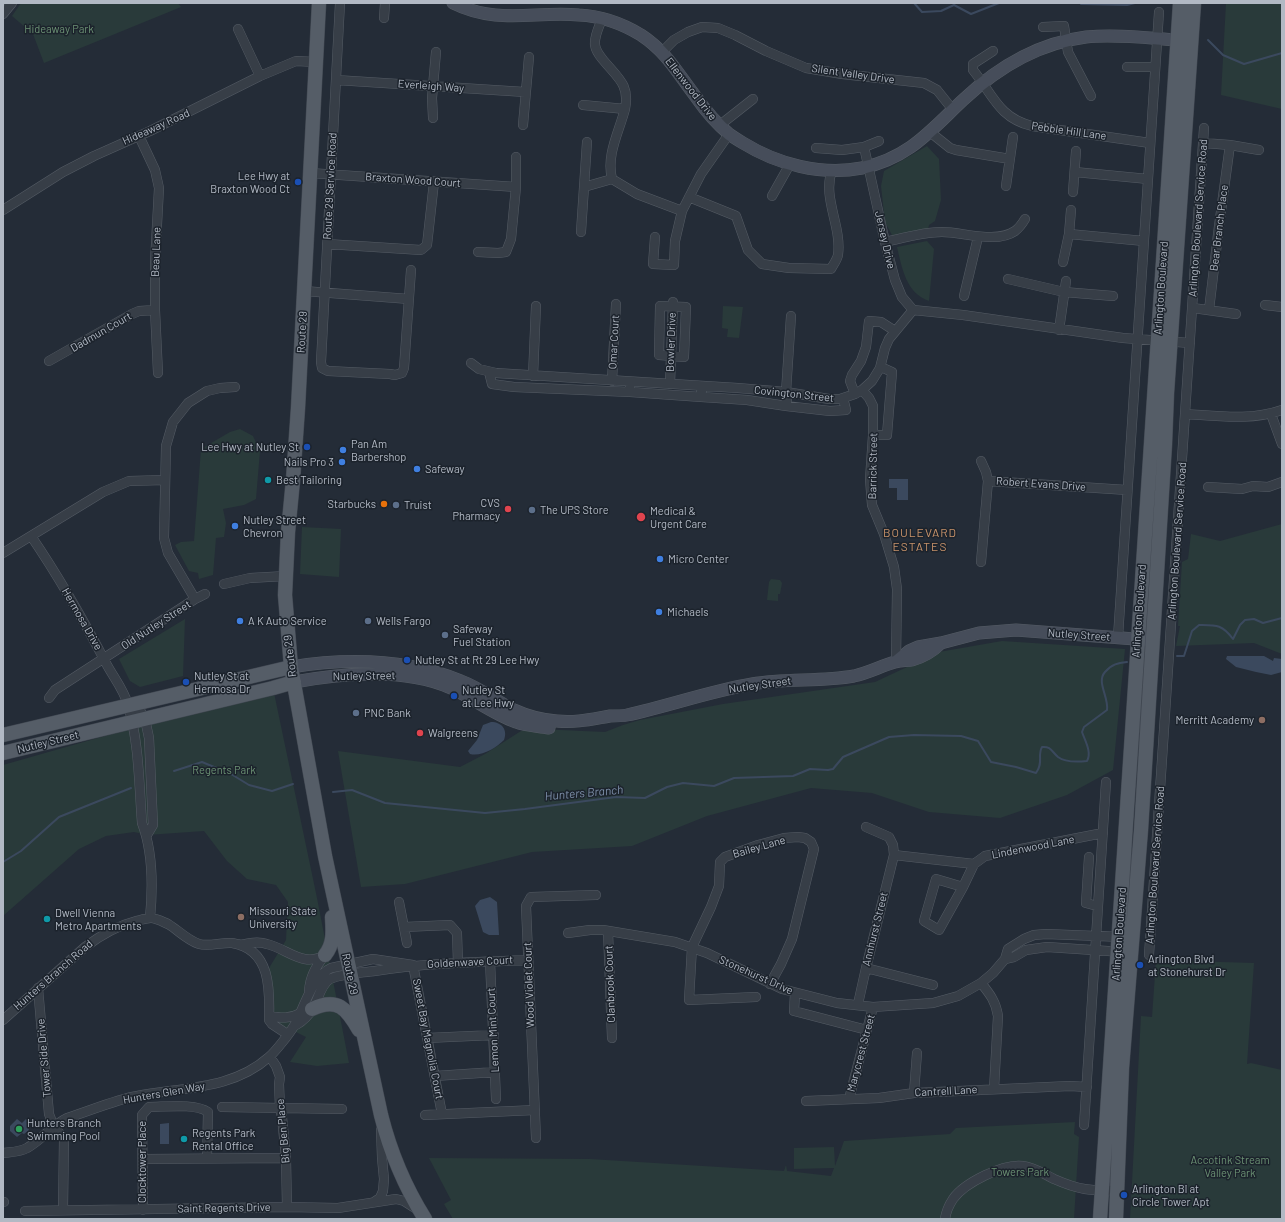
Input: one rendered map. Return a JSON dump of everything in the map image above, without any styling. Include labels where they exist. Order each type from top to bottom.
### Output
[{"type":"main road","name":"Route 29","points":[[319,3],[298,415],[288,532],[285,595],[291,667],[331,882],[381,1115],[391,1151],[423,1215]]},
{"type":"main road","name":"Ellenwood Drive","points":[[453,3],[470,10],[499,16],[569,14],[602,18],[621,25],[640,34],[662,52],[673,64],[699,101],[729,134],[767,156],[790,164],[815,169],[832,170],[855,169],[869,166],[905,152],[930,132],[983,82],[1002,68],[1020,58],[1046,47],[1085,37],[1114,36],[1177,40]]},
{"type":"main road","name":"Arlington Boulevard","points":[[1125,938],[1141,830],[1153,640],[1164,341],[1177,40],[1180,3]]},
{"type":"main road","name":"Arlington Boulevard","points":[[1100,1219],[1125,938],[1138,639],[1194,3]]},
{"type":"main road","name":"Nutley Street","points":[[3,735],[291,667],[338,661],[387,663],[433,671],[477,688],[514,710],[543,719],[575,722],[626,715],[752,684],[783,680],[854,676],[896,662],[909,651],[918,646],[941,643],[979,633],[1016,630],[1153,640]]},
{"type":"main road","name":"Nutley Street","points":[[3,753],[294,682],[340,674],[417,677],[452,688],[516,722],[549,728],[587,728],[608,724],[626,715]]},
{"type":"main road","points":[[325,955],[330,948],[332,941],[331,882]]},
{"type":"main road","name":"Arlington Boulevard","points":[[1116,1219],[1122,1072],[1124,953]]},
{"type":"main road","points":[[307,1006],[328,1004],[340,1007],[346,1011],[353,1020],[364,1040]]},
{"type":"street","points":[[3,14],[12,3]]},
{"type":"street","name":"Route 29 Service Road","points":[[340,3],[321,362],[322,368],[328,370],[395,375],[402,373],[404,368],[409,299]]},
{"type":"street","points":[[384,18],[385,3]]},
{"type":"street","points":[[1118,638],[1156,38],[1159,12]]},
{"type":"street","points":[[602,18],[596,36],[595,45],[598,53],[621,82],[626,91],[625,109],[610,156],[612,179],[636,194],[682,211]]},
{"type":"street","points":[[1043,27],[1064,26],[1068,52],[1091,96]]},
{"type":"street","name":"Silent Valley Drive","points":[[662,52],[674,40],[688,32],[702,27],[718,28],[806,68],[842,74],[924,83],[938,90],[953,110]]},
{"type":"street","points":[[238,28],[260,76]]},
{"type":"street","name":"Pebble Hill Lane","points":[[993,51],[973,64],[973,70],[983,82],[999,108],[1010,118],[1022,124],[1150,143]]},
{"type":"street","points":[[433,118],[433,86],[436,52]]},
{"type":"street","points":[[523,125],[529,57]]},
{"type":"street","name":"Hideaway Road","points":[[3,210],[82,162],[200,107],[260,76],[296,61],[316,62]]},
{"type":"street","points":[[1127,67],[1155,67]]},
{"type":"street","name":"Everleigh Way","points":[[336,80],[526,92]]},
{"type":"street","points":[[720,125],[753,99]]},
{"type":"street","points":[[583,105],[625,109]]},
{"type":"street","name":"Arlington Boulevard Service Road","points":[[1149,955],[1204,128]]},
{"type":"street","points":[[930,132],[950,148],[1010,159]]},
{"type":"street","points":[[655,237],[653,264],[674,265],[675,241],[682,211],[701,174],[729,134]]},
{"type":"street","name":"Beau Lane","points":[[139,136],[155,170],[159,188],[155,262],[155,310],[158,372]]},
{"type":"street","points":[[1006,186],[1013,137]]},
{"type":"street","points":[[816,148],[842,150],[864,147],[879,141]]},
{"type":"street","points":[[581,232],[587,142]]},
{"type":"street","points":[[1204,143],[1230,145],[1259,150]]},
{"type":"street","name":"Bear Branch Place","points":[[1209,310],[1230,145]]},
{"type":"street","name":"Jersey Drive","points":[[864,147],[895,280],[900,293],[913,310]]},
{"type":"street","points":[[1073,192],[1076,151]]},
{"type":"street","points":[[478,252],[506,252],[511,238],[516,187],[516,157]]},
{"type":"street","points":[[772,196],[790,164]]},
{"type":"street","points":[[689,198],[736,216],[748,250],[762,264],[789,268],[831,269],[838,256],[838,232],[829,195],[829,180],[832,170]]},
{"type":"street","points":[[1075,172],[1148,179]]},
{"type":"street","name":"Braxton Wood Court","points":[[310,173],[516,187]]},
{"type":"street","points":[[584,187],[612,179]]},
{"type":"street","points":[[327,244],[424,249],[427,245],[434,182]]},
{"type":"street","points":[[1063,262],[1069,234],[1071,210]]},
{"type":"street","points":[[885,242],[930,233],[943,232],[978,237],[1004,236],[1014,232],[1025,219]]},
{"type":"street","points":[[1069,234],[1144,241]]},
{"type":"street","points":[[964,296],[978,237]]},
{"type":"street","points":[[304,291],[409,299],[411,270]]},
{"type":"street","points":[[1008,279],[1064,292],[1113,296]]},
{"type":"street","points":[[1059,330],[1066,281]]},
{"type":"street","name":"Omar Court","points":[[612,381],[616,304]]},
{"type":"street","name":"Bowler Drive","points":[[670,384],[671,355],[673,304],[686,307],[684,356],[671,355]]},
{"type":"street","points":[[1265,305],[1282,307]]},
{"type":"street","points":[[533,376],[536,306]]},
{"type":"street","points":[[1193,308],[1236,314]]},
{"type":"street","name":"Dadmun Court","points":[[49,361],[132,314],[139,311],[155,310]]},
{"type":"street","points":[[913,310],[963,315],[1059,330],[1137,339],[1190,343]]},
{"type":"street","name":"Covington Street","points":[[471,363],[479,369],[489,372],[787,392],[829,399],[842,398],[859,392],[872,381],[881,367],[885,348],[889,339],[913,310]]},
{"type":"street","points":[[786,406],[792,316]]},
{"type":"street","points":[[859,392],[850,381],[861,361],[866,346],[869,321],[881,322],[895,331]]},
{"type":"street","points":[[873,435],[888,435],[892,372],[881,367]]},
{"type":"street","points":[[489,372],[492,384],[514,387],[630,392],[747,400],[830,412],[846,410],[842,398]]},
{"type":"street","points":[[630,382],[630,392]]},
{"type":"street","points":[[701,397],[702,386]]},
{"type":"street","points":[[195,599],[168,553],[164,538],[163,526],[166,446],[173,422],[188,403],[207,391],[235,387]]},
{"type":"street","name":"Barrick Street","points":[[859,392],[869,398],[873,406],[870,479],[872,505],[884,534],[894,567],[897,589],[896,662]]},
{"type":"street","points":[[1185,414],[1239,417],[1271,414],[1282,410]]},
{"type":"street","points":[[1271,414],[1282,444]]},
{"type":"street","points":[[981,461],[988,481]]},
{"type":"street","points":[[3,553],[103,492],[129,481],[165,480]]},
{"type":"street","name":"Robert Evans Drive","points":[[981,562],[988,481],[1127,490]]},
{"type":"street","points":[[1208,487],[1242,489],[1253,486],[1268,486],[1282,482]]},
{"type":"street","name":"Hermosa Drive","points":[[31,536],[58,578],[104,658],[128,705],[137,750],[142,823],[147,835],[152,880],[150,918]]},
{"type":"street","points":[[224,584],[250,578],[286,576]]},
{"type":"street","name":"Old Nutley Street","points":[[49,698],[55,690],[205,594]]},
{"type":"street","name":"Nutley Street","points":[[1153,640],[1170,641]]},
{"type":"street","name":"Hermosa Drive","points":[[128,705],[141,712],[145,718],[149,738],[153,825],[147,835]]},
{"type":"street","points":[[1084,1125],[1106,782]]},
{"type":"street","points":[[866,827],[889,837],[893,845],[894,855],[974,864],[964,886],[939,930],[924,921],[936,879],[964,886]]},
{"type":"street","name":"Lindenwood Lane","points":[[974,864],[985,856],[1103,833]]},
{"type":"street","name":"Bailey Lane","points":[[692,947],[719,886],[720,862],[725,857],[758,845],[784,838],[798,836],[806,838],[811,842],[814,849],[803,895],[792,939],[770,984]]},
{"type":"street","name":"Annhurst Street","points":[[858,1004],[894,855]]},
{"type":"street","points":[[1089,857],[1086,904],[1097,906]]},
{"type":"street","name":"Wood Violet Court","points":[[536,1138],[526,906],[531,898],[596,895]]},
{"type":"street","points":[[399,902],[407,943]]},
{"type":"street","points":[[150,918],[168,924],[192,941],[200,944],[225,943],[239,945],[255,942],[268,944],[300,958],[317,960],[325,955]]},
{"type":"street","name":"Hunters Branch Road","points":[[3,1020],[98,937],[118,926],[150,918]]},
{"type":"street","points":[[404,927],[450,925],[457,933],[458,963]]},
{"type":"street","name":"Stonehurst Drive","points":[[568,933],[590,930],[608,931],[676,942],[692,947],[770,984],[794,993],[837,1003],[873,1006],[905,1006],[946,1001],[958,996],[981,984],[1004,959],[1008,949],[1024,939],[1034,935],[1046,934],[1125,938]]},
{"type":"street","name":"Clanbrook Court","points":[[608,931],[612,1038]]},
{"type":"street","points":[[239,945],[259,958],[264,967],[268,984],[272,1016],[269,1020],[272,1024],[290,1031]]},
{"type":"street","points":[[692,947],[689,1000],[756,996]]},
{"type":"street","name":"Stonehurst Drive","points":[[1004,959],[1014,957],[1026,950],[1047,947],[1124,953]]},
{"type":"street","points":[[272,1016],[294,1017],[307,1006],[310,978],[325,955]]},
{"type":"street","name":"Goldenwave Court","points":[[349,969],[373,959],[413,965],[528,960]]},
{"type":"street","name":"Lemon Mint Court","points":[[490,962],[496,1099]]},
{"type":"street","name":"Sweet Bay Magnolia Court","points":[[413,965],[442,1114]]},
{"type":"street","points":[[866,968],[933,985]]},
{"type":"street","name":"Hunters Glen Way","points":[[3,1153],[21,1151],[28,1148],[67,1118],[130,1097],[187,1090],[218,1084],[250,1071],[270,1057],[290,1031],[303,1021],[307,1006],[325,983],[349,969]]},
{"type":"street","points":[[981,984],[994,1000],[997,1007],[998,1016],[994,1089]]},
{"type":"street","name":"Tower Side Drive","points":[[38,988],[49,1114],[54,1127],[64,1138],[64,1210]]},
{"type":"street","points":[[794,993],[794,1011],[867,1030]]},
{"type":"street","name":"Marycrest Street","points":[[849,1099],[873,1006]]},
{"type":"street","points":[[427,1038],[494,1035]]},
{"type":"street","points":[[914,1093],[917,1053]]},
{"type":"street","name":"Big Ben Place","points":[[270,1057],[276,1066],[280,1077],[278,1084],[286,1158],[287,1207]]},
{"type":"street","points":[[435,1076],[495,1072]]},
{"type":"street","name":"Cantrell Lane","points":[[806,1102],[885,1098],[914,1093],[1070,1086],[1086,1087]]},
{"type":"street","points":[[187,1090],[188,1107],[203,1109],[208,1112],[208,1158]]},
{"type":"street","name":"Clocktower Place","points":[[143,1210],[142,1115],[149,1107],[188,1107]]},
{"type":"street","points":[[222,1107],[342,1109]]},
{"type":"street","points":[[425,1115],[535,1110]]},
{"type":"street","points":[[374,1202],[380,1198],[383,1191],[384,1179],[381,1115]]},
{"type":"street","points":[[143,1159],[286,1158]]},
{"type":"street","points":[[945,1219],[950,1204],[956,1195],[963,1189],[988,1174],[1009,1166],[1016,1165],[1029,1167],[1070,1186],[1092,1191],[1117,1190]]},
{"type":"street","name":"Saint Regents Drive","points":[[25,1211],[287,1207],[338,1208],[396,1199],[404,1201],[423,1215]]},
{"type":"green space","name":"Hideaway Park","points":[[21,3],[178,3],[181,7],[44,63],[33,34],[12,16]]},
{"type":"green space","points":[[1226,3],[1282,3],[1282,109],[1221,95]]},
{"type":"green space","points":[[927,146],[939,159],[941,200],[935,221],[929,225],[928,230],[893,237],[885,222],[881,186],[884,171]]},
{"type":"green space","points":[[927,241],[934,249],[929,301],[921,297],[910,286],[903,271],[897,247]]},
{"type":"green space","points":[[723,306],[743,307],[739,338],[727,337],[728,329],[722,328]]},
{"type":"green space","points":[[240,429],[253,436],[260,451],[256,499],[244,505],[223,509],[226,523],[224,537],[216,538],[213,575],[199,579],[198,573],[189,571],[175,545],[181,542],[194,541],[201,449],[230,432]]},
{"type":"green space","points":[[1282,524],[1282,654],[1254,643],[1176,646],[1180,626],[1178,626],[1182,562],[1188,559],[1191,534],[1220,541]]},
{"type":"green space","points":[[302,527],[341,529],[339,577],[300,574]]},
{"type":"green space","points":[[771,579],[780,580],[782,583],[780,594],[778,594],[778,601],[767,600],[769,582]]},
{"type":"green space","points":[[185,619],[183,676],[140,687],[130,681],[119,659]]},
{"type":"green space","points":[[1002,641],[1125,649],[1113,770],[1067,795],[1000,818],[929,812],[872,793],[811,788],[707,816],[632,846],[532,852],[405,884],[361,887],[338,751],[460,767],[485,754],[521,731],[538,729],[605,732],[640,720],[723,704],[875,682],[939,652]]},
{"type":"green space","name":"Regents Park","points":[[273,688],[317,898],[349,1063],[317,1066],[290,1062],[306,1037],[290,1029],[272,1024],[266,973],[286,940],[288,902],[276,885],[247,879],[227,861],[204,831],[147,835],[134,832],[106,836],[79,849],[3,916],[3,765]]},
{"type":"green space","name":"Accotink Stream Valley Park","points":[[1156,960],[1254,963],[1247,1064],[1251,1063],[1282,1070],[1282,1219],[1130,1219],[1141,1016],[1152,1017]]},
{"type":"green space","name":"Towers Park","points":[[1075,1122],[1074,1134],[1079,1137],[1074,1219],[453,1219],[444,1204],[451,1200],[429,1158],[590,1159],[784,1171],[786,1165],[787,1171],[831,1176],[834,1168],[794,1169],[794,1148],[834,1147],[835,1166],[844,1141],[950,1134],[956,1128]]},
{"type":"water","points":[[889,479],[908,479],[908,500],[897,500],[897,488],[889,488]]},
{"type":"water","points":[[1227,656],[1264,656],[1273,661],[1274,658],[1282,659],[1282,672],[1271,675],[1236,667],[1226,659]]},
{"type":"water","points":[[491,722],[498,723],[503,727],[505,730],[504,740],[488,751],[474,755],[470,754],[468,751],[477,740],[483,725]]},
{"type":"water","points":[[490,897],[497,902],[499,935],[489,935],[483,932],[475,906],[480,900]]},
{"type":"water","name":"Hunters Branch Swimming Pool","points":[[17,1119],[22,1123],[26,1119],[31,1124],[28,1127],[29,1130],[17,1137],[10,1131],[10,1126]]},
{"type":"water","points":[[169,1123],[169,1144],[160,1144],[160,1124]]},
{"type":"waterway","points":[[914,3],[922,12],[941,11],[954,5],[971,14],[999,3]]},
{"type":"waterway","points":[[1081,3],[1127,5],[1135,3]]},
{"type":"waterway","points":[[1208,40],[1223,55],[1244,64],[1282,53]]},
{"type":"waterway","name":"Hunters Branch","points":[[1177,656],[1184,656],[1192,631],[1199,625],[1218,626],[1225,630],[1233,639],[1240,625],[1245,620],[1254,619],[1263,623],[1282,618]]},
{"type":"waterway","name":"Hunters Branch","points":[[333,792],[352,790],[385,803],[485,813],[616,797],[645,798],[667,787],[683,783],[714,786],[734,778],[793,776],[810,769],[833,769],[843,757],[889,737],[914,735],[961,736],[978,741],[991,762],[1036,773],[1040,766],[1040,753],[1042,747],[1049,748],[1061,759],[1076,762],[1087,761],[1089,754],[1082,732],[1084,727],[1107,710],[1102,685],[1103,676],[1108,669],[1118,663],[1127,662]]},
{"type":"waterway","name":"Hunters Branch","points":[[174,771],[202,762],[231,774],[249,785],[272,791],[293,784]]},
{"type":"waterway","name":"Hunters Branch","points":[[3,862],[21,851],[59,817],[131,788]]},
{"type":"place","name":"Lee Hwy at Braxton Wood Ct","points":[[298,182]]},
{"type":"place","name":"Lee Hwy at Nutley St","points":[[307,447]]},
{"type":"place","name":"Pan Am Barbershop","points":[[343,450]]},
{"type":"place","name":"Nails Pro 3","points":[[342,462]]},
{"type":"place","name":"Safeway","points":[[417,469]]},
{"type":"place","name":"Best Tailoring","points":[[268,480]]},
{"type":"place","name":"Starbucks","points":[[384,504]]},
{"type":"place","name":"Truist","points":[[396,505]]},
{"type":"place","name":"CVS Pharmacy","points":[[508,509]]},
{"type":"place","name":"The UPS Store","points":[[532,510]]},
{"type":"place","name":"Medical & Urgent Care","points":[[641,517]]},
{"type":"place","name":"Nutley Street Chevron","points":[[235,526]]},
{"type":"place","name":"Micro Center","points":[[660,559]]},
{"type":"place","name":"Michaels","points":[[659,612]]},
{"type":"place","name":"A K Auto Service","points":[[240,621]]},
{"type":"place","name":"Wells Fargo","points":[[368,621]]},
{"type":"place","name":"Safeway Fuel Station","points":[[445,635]]},
{"type":"place","name":"Nutley St at Rt 29 Lee Hwy","points":[[407,660]]},
{"type":"place","name":"Nutley St at Hermosa Dr","points":[[186,682]]},
{"type":"place","name":"Nutley St at Lee Hwy","points":[[454,696]]},
{"type":"place","name":"PNC Bank","points":[[356,713]]},
{"type":"place","name":"Merritt Academy","points":[[1262,720]]},
{"type":"place","name":"Walgreens","points":[[420,733]]},
{"type":"place","name":"Missouri State University","points":[[241,917]]},
{"type":"place","name":"Dwell Vienna Metro Apartments","points":[[47,919]]},
{"type":"place","name":"Arlington Blvd at Stonehurst Dr","points":[[1140,965]]},
{"type":"place","name":"Hunters Branch Swimming Pool","points":[[19,1129]]},
{"type":"place","name":"Regents Park Rental Office","points":[[184,1139]]},
{"type":"place","name":"Arlington Bl at Circle Tower Apt","points":[[1124,1195]]},
{"type":"district","name":"BOULEVARD ESTATES","points":[[920,540]]}]
